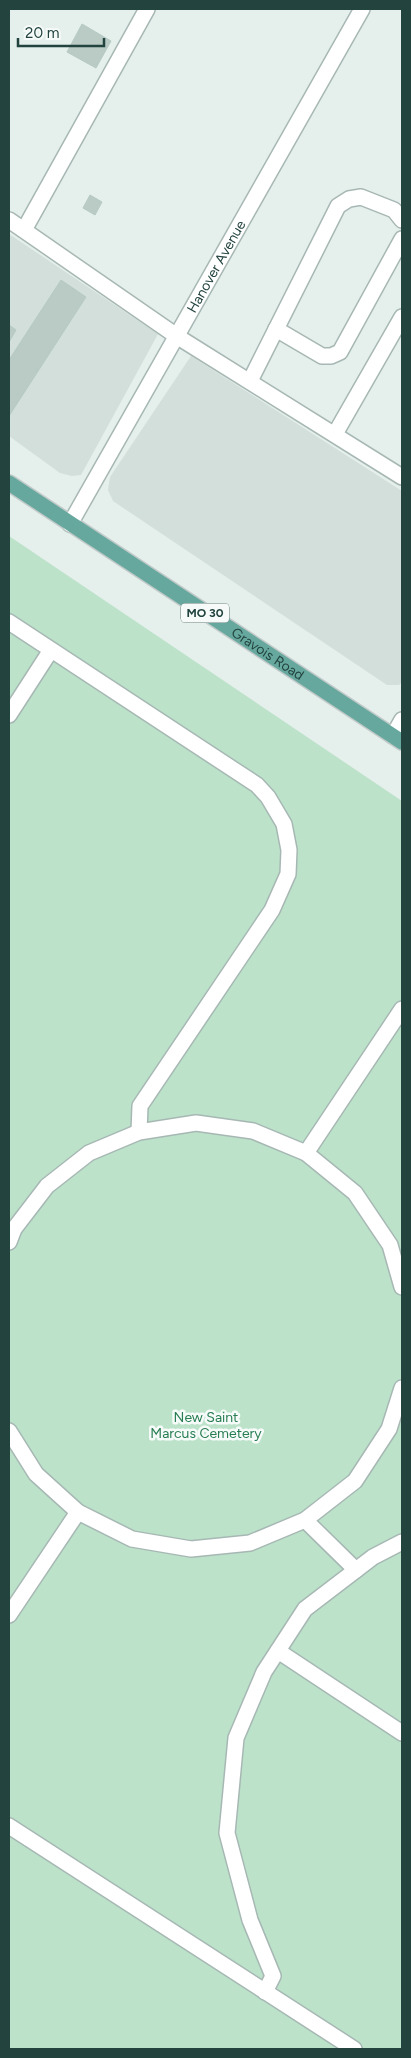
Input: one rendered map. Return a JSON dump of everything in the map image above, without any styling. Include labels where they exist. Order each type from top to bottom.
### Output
[{"type":"main road","name":"Gravois Road","points":[[9,483],[398,739]]},
{"type":"street","points":[[24,230],[147,9]]},
{"type":"street","name":"Hanover Avenue","points":[[70,524],[178,337],[362,9]]},
{"type":"street","points":[[250,381],[338,206],[349,199],[361,197],[394,210],[402,220]]},
{"type":"street","points":[[9,220],[178,337],[402,477]]},
{"type":"street","points":[[276,329],[322,356],[331,356],[340,352],[402,239]]},
{"type":"street","points":[[335,434],[402,317]]},
{"type":"street","points":[[9,622],[257,785],[268,798],[284,824],[289,850],[288,874],[272,910],[140,1106],[139,1132]]},
{"type":"street","points":[[9,715],[51,650]]},
{"type":"street","points":[[398,739],[402,720]]},
{"type":"street","points":[[306,1153],[402,1009]]},
{"type":"street","points":[[11,1231],[47,1186],[89,1153],[139,1132],[196,1123],[253,1131],[306,1153],[354,1193],[390,1245],[402,1287]]},
{"type":"street","points":[[9,1431],[36,1474],[78,1512],[132,1539],[190,1549],[250,1543],[306,1520],[354,1481],[389,1429],[402,1388]]},
{"type":"street","points":[[9,1616],[78,1512]]},
{"type":"street","points":[[306,1520],[356,1570]]},
{"type":"street","points":[[265,1992],[273,1976],[250,1920],[228,1833],[236,1738],[264,1672],[305,1609],[373,1557],[402,1542]]},
{"type":"street","points":[[278,1651],[402,1734]]},
{"type":"street","points":[[9,1826],[354,2049]]},
{"type":"shaded area","points":[[9,234],[158,334],[81,475],[72,476],[60,473],[9,436]]},
{"type":"shaded area","points":[[191,356],[402,491],[402,682],[399,685],[387,685],[113,501],[108,490],[110,477]]},
{"type":"green space","name":"New Saint Marcus Cemetery","points":[[9,536],[402,801],[402,2049],[9,2049]]},
{"type":"building","points":[[82,24],[111,41],[96,68],[67,52]]},
{"type":"building","points":[[90,195],[102,202],[95,215],[83,208]]},
{"type":"building","points":[[61,280],[86,297],[9,416],[9,360]]},
{"type":"building","points":[[9,325],[16,330],[9,342]]}]
